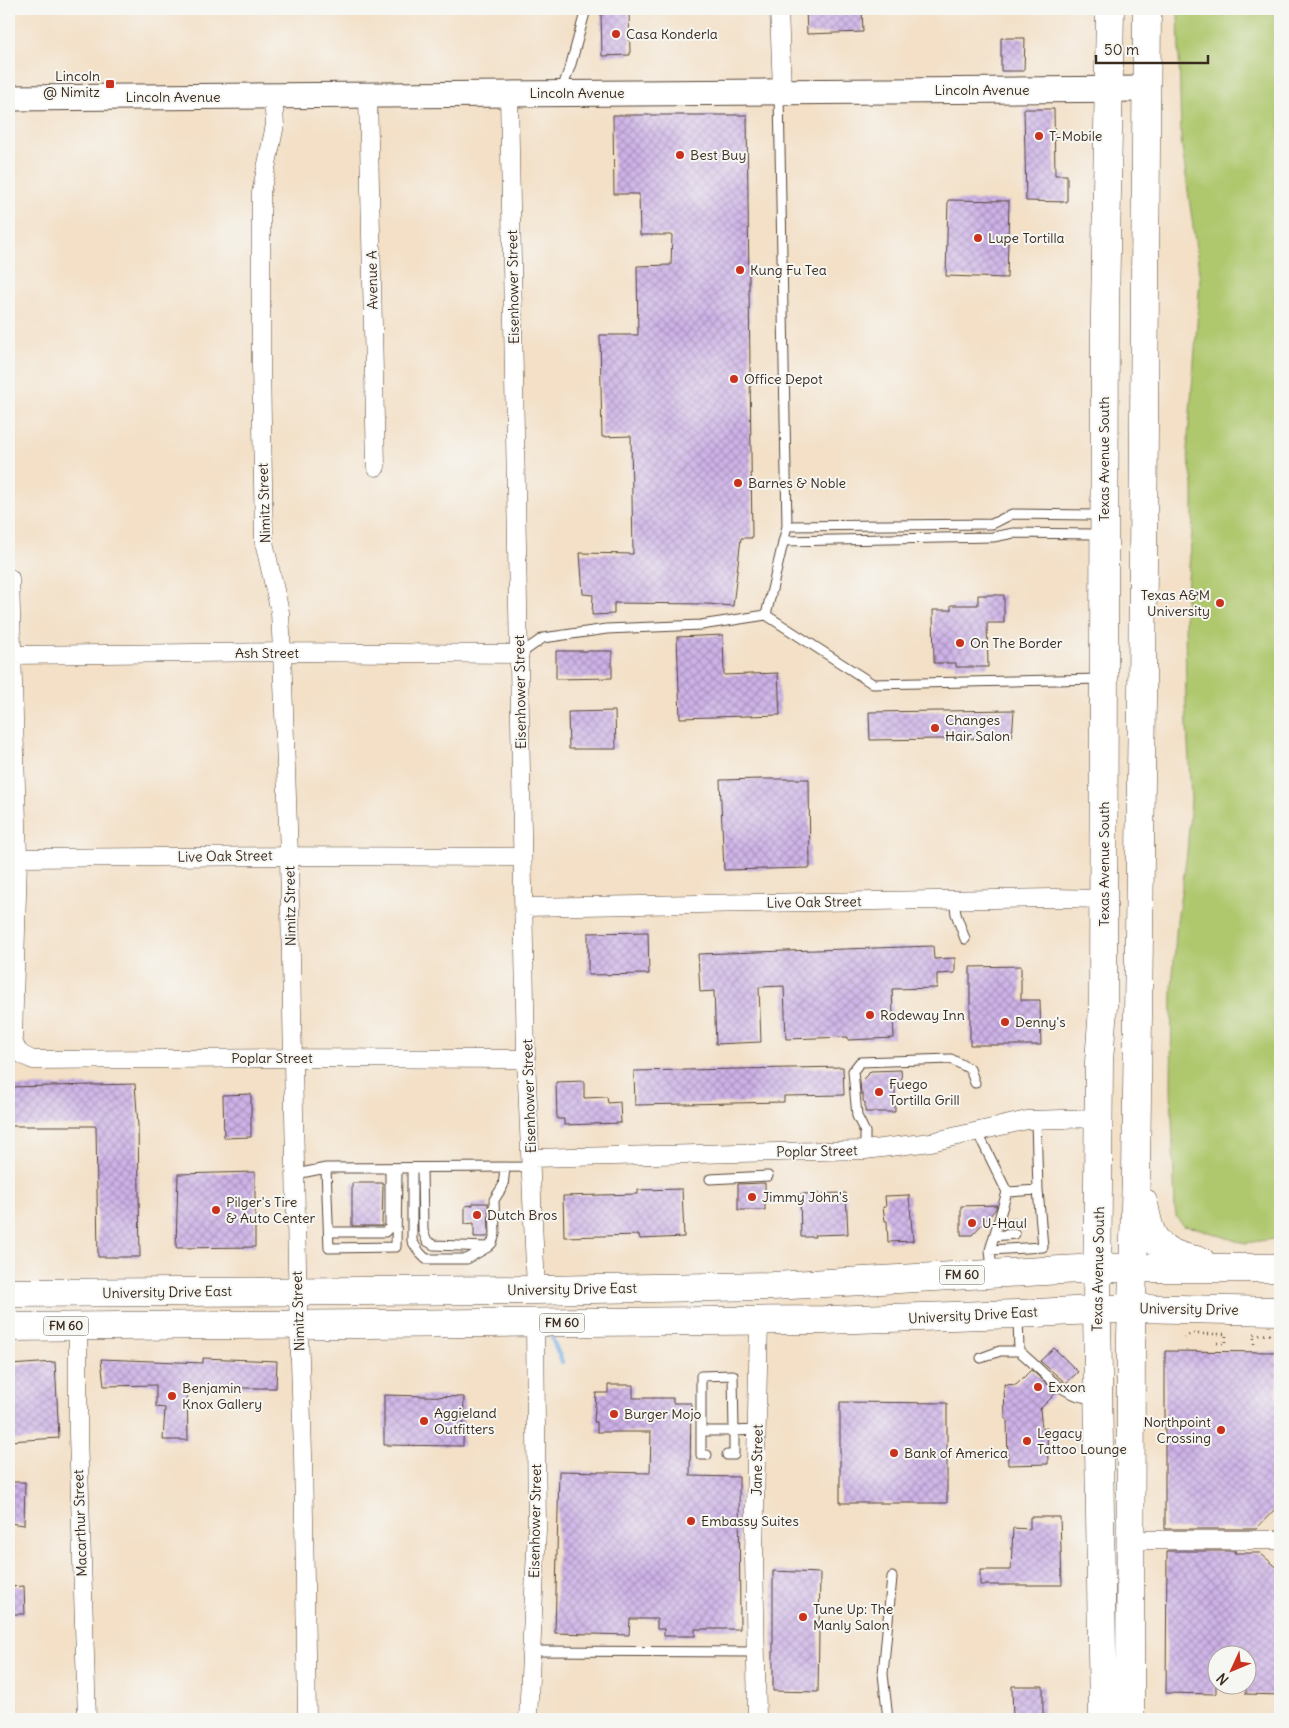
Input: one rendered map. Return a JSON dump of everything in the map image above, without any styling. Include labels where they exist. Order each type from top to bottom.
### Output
[{"type":"main road","name":"Texas Avenue South","points":[[1103,1719],[1097,1308],[1099,1062],[1103,1007],[1104,526],[1110,9]]},
{"type":"main road","points":[[1130,1719],[1131,1308],[1134,1268],[1136,1174],[1147,9]]},
{"type":"main road","points":[[1104,526],[1143,525]]},
{"type":"main road","points":[[1136,1174],[1149,1227],[1164,1249],[1177,1256],[1232,1268]]},
{"type":"main road","name":"University Drive East","points":[[9,1293],[536,1290],[773,1286],[991,1262],[1098,1268],[1134,1268]]},
{"type":"main road","name":"FM 60","points":[[1134,1268],[1280,1268]]},
{"type":"main road","points":[[9,1313],[28,1312],[48,1293]]},
{"type":"main road","name":"University Drive East","points":[[9,1327],[535,1324],[880,1319],[1018,1314],[1097,1308]]},
{"type":"main road","name":"University Drive","points":[[1097,1308],[1131,1308],[1278,1330]]},
{"type":"street","points":[[779,9],[780,91]]},
{"type":"street","name":"Lincoln Avenue","points":[[9,98],[1146,89]]},
{"type":"street","name":"Eisenhower Street","points":[[509,93],[526,1059],[536,1290]]},
{"type":"street","name":"Avenue A","points":[[368,94],[376,467]]},
{"type":"street","name":"Nimitz Street","points":[[273,97],[275,125],[261,193],[261,373],[264,542],[280,612],[282,652],[289,856],[307,1719]]},
{"type":"street","points":[[10,578],[14,655],[18,858]]},
{"type":"street","name":"Ash Street","points":[[14,655],[282,652],[520,654]]},
{"type":"street","name":"Live Oak Street","points":[[18,858],[522,857]]},
{"type":"street","name":"Poplar Street","points":[[18,858],[13,1039],[18,1054],[33,1060],[526,1059]]},
{"type":"street","name":"Live Oak Street","points":[[524,907],[1053,898],[1104,899]]},
{"type":"street","name":"Poplar Street","points":[[531,1163],[865,1150],[931,1142],[1013,1122],[1099,1118]]},
{"type":"street","name":"Jane Street","points":[[757,1719],[754,1555],[759,1320]]},
{"type":"street","name":"Eisenhower Street","points":[[528,1719],[537,1529],[535,1324]]},
{"type":"street","name":"Macarthur Street","points":[[78,1326],[78,1441],[87,1719]]},
{"type":"street","points":[[1131,1540],[1280,1540]]},
{"type":"lane","points":[[560,93],[571,64],[586,9]]},
{"type":"lane","points":[[766,615],[787,526],[780,91]]},
{"type":"lane","points":[[783,540],[993,537],[1014,533],[1092,534],[1104,526],[1092,515],[1012,514],[992,524],[787,526]]},
{"type":"lane","points":[[520,654],[544,638],[607,629],[702,625],[766,615],[873,684],[1105,679]]},
{"type":"lane","points":[[954,900],[956,914],[965,940]]},
{"type":"lane","points":[[865,1150],[864,1132],[856,1116],[853,1071],[860,1062],[950,1059],[970,1069],[975,1083]]},
{"type":"lane","points":[[977,1131],[1007,1192],[994,1236],[991,1262],[1042,1247],[1036,1120]]},
{"type":"lane","points":[[296,1174],[326,1168],[505,1168],[531,1163]]},
{"type":"lane","points":[[326,1168],[329,1248],[396,1247],[393,1169]]},
{"type":"lane","points":[[412,1168],[412,1241],[426,1259],[467,1259],[488,1248],[492,1243],[495,1234],[494,1200],[503,1186],[505,1168]]},
{"type":"lane","points":[[422,1168],[423,1231],[427,1241],[434,1246],[488,1248]]},
{"type":"lane","points":[[329,1232],[385,1232],[390,1227],[393,1169]]},
{"type":"lane","points":[[710,1179],[768,1176]]},
{"type":"lane","points":[[1007,1192],[1038,1190]]},
{"type":"lane","points":[[998,1224],[1014,1224]]},
{"type":"lane","points":[[994,1236],[1015,1234]]},
{"type":"lane","points":[[1018,1314],[1019,1351]]},
{"type":"lane","points":[[981,1358],[1000,1351],[1019,1351],[1037,1365],[1060,1389],[1081,1398],[1098,1399]]},
{"type":"lane","points":[[707,1455],[701,1455],[701,1376],[733,1375],[734,1454],[728,1455]]},
{"type":"lane","points":[[701,1431],[757,1430]]},
{"type":"lane","points":[[888,1719],[883,1674],[892,1576]]},
{"type":"lane","points":[[532,1651],[756,1652]]},
{"type":"path","points":[[1254,1344],[1254,1334],[1278,1330]]},
{"type":"path","points":[[1184,1338],[1191,1334],[1226,1334],[1224,1343],[1217,1343]]},
{"type":"green space","name":"Texas A&M University","points":[[1178,9],[1280,9],[1280,1238],[1246,1243],[1197,1228],[1183,1226],[1176,1216],[1175,1209],[1171,1088],[1172,988],[1177,921],[1187,853],[1191,799],[1186,708],[1185,611],[1193,522],[1193,484],[1187,450],[1200,277],[1181,140]]},
{"type":"building","points":[[806,9],[862,9],[863,32],[807,34]]},
{"type":"building","name":"Casa Konderla","points":[[629,11],[630,55],[602,56],[601,12]]},
{"type":"building","points":[[1001,38],[1025,38],[1024,71],[1001,71]]},
{"type":"building","points":[[1024,109],[1054,109],[1055,175],[1067,175],[1067,202],[1026,201]]},
{"type":"building","points":[[613,115],[747,115],[752,538],[741,538],[733,606],[614,603],[614,614],[592,615],[593,595],[583,594],[580,553],[633,554],[631,436],[602,437],[600,335],[638,335],[637,266],[671,265],[672,235],[640,235],[639,194],[614,194]]},
{"type":"building","name":"Lupe Tortilla","points":[[948,200],[1009,201],[1007,278],[946,276]]},
{"type":"building","name":"On The Border","points":[[978,595],[1004,595],[1004,623],[987,623],[988,667],[956,667],[956,663],[934,663],[933,610],[951,610],[951,605],[978,605]]},
{"type":"building","points":[[723,635],[724,675],[778,673],[780,715],[680,718],[677,637]]},
{"type":"building","points":[[556,651],[612,651],[612,678],[556,679]]},
{"type":"building","points":[[1014,710],[1012,738],[870,740],[869,712]]},
{"type":"building","points":[[615,711],[616,749],[569,749],[568,712]]},
{"type":"building","points":[[809,779],[810,868],[724,870],[720,780]]},
{"type":"building","points":[[648,932],[649,974],[588,975],[588,933]]},
{"type":"building","name":"Rodeway Inn","points":[[933,946],[934,959],[955,958],[955,973],[937,974],[937,988],[892,989],[894,1038],[848,1040],[848,1037],[786,1039],[784,986],[759,987],[761,1042],[716,1044],[714,991],[700,992],[698,954]]},
{"type":"building","name":"Denny's","points":[[1021,966],[1021,1000],[1040,1000],[1041,1045],[970,1045],[970,967]]},
{"type":"building","points":[[843,1067],[844,1095],[784,1096],[784,1102],[635,1105],[634,1071]]},
{"type":"building","name":"Fuego Tortilla Grill","points":[[901,1070],[902,1083],[895,1083],[895,1112],[865,1112],[860,1082],[871,1071]]},
{"type":"building","points":[[584,1081],[584,1098],[607,1097],[608,1103],[620,1102],[621,1123],[564,1125],[564,1119],[557,1119],[556,1082]]},
{"type":"building","points":[[135,1084],[138,1126],[140,1257],[98,1257],[96,1126],[9,1126],[9,1087]]},
{"type":"building","points":[[251,1094],[251,1137],[224,1138],[223,1095]]},
{"type":"building","name":"Pilger's Tire & Auto Center","points":[[255,1172],[255,1247],[176,1248],[178,1174]]},
{"type":"building","points":[[352,1183],[383,1183],[382,1226],[352,1226]]},
{"type":"building","name":"Jimmy John's","points":[[765,1183],[765,1210],[738,1210],[738,1184]]},
{"type":"building","points":[[682,1189],[684,1237],[640,1239],[639,1235],[564,1237],[563,1196],[638,1194],[638,1190]]},
{"type":"building","points":[[846,1193],[848,1234],[801,1237],[800,1194]]},
{"type":"building","points":[[909,1195],[913,1241],[888,1242],[887,1221],[885,1221],[883,1207],[886,1207],[885,1196]]},
{"type":"building","name":"Dutch Bros","points":[[473,1203],[488,1203],[489,1233],[487,1237],[474,1237],[474,1223],[465,1224],[465,1206],[473,1205]]},
{"type":"building","name":"U-Haul","points":[[997,1205],[995,1210],[972,1235],[961,1235],[961,1206]]},
{"type":"building","points":[[1054,1348],[1078,1372],[1066,1383],[1040,1361]]},
{"type":"building","name":"Northpoint Crossing","points":[[1165,1351],[1277,1352],[1277,1507],[1256,1529],[1165,1529]]},
{"type":"building","points":[[203,1358],[277,1361],[276,1388],[187,1388],[188,1440],[163,1440],[165,1408],[156,1407],[156,1385],[104,1386],[101,1359],[203,1363]]},
{"type":"building","points":[[55,1362],[59,1438],[9,1441],[9,1365]]},
{"type":"building","points":[[1031,1370],[1057,1392],[1040,1409],[1042,1429],[1047,1428],[1048,1464],[1008,1465],[1004,1384],[1016,1385]]},
{"type":"building","points":[[608,1385],[633,1385],[633,1398],[673,1398],[673,1403],[691,1403],[690,1476],[739,1477],[740,1629],[695,1629],[695,1636],[664,1636],[664,1629],[657,1629],[657,1619],[630,1619],[629,1635],[555,1633],[559,1471],[650,1473],[651,1432],[597,1432],[597,1422],[594,1422],[596,1393],[608,1393]]},
{"type":"building","name":"Aggieland Outfitters","points":[[384,1395],[464,1397],[463,1446],[384,1445]]},
{"type":"building","name":"Bank of America","points":[[840,1402],[947,1403],[947,1503],[840,1503]]},
{"type":"building","points":[[9,1482],[25,1482],[24,1525],[9,1523]]},
{"type":"building","points":[[1030,1517],[1060,1517],[1062,1585],[980,1585],[980,1570],[1011,1570],[1013,1528],[1030,1529]]},
{"type":"building","points":[[1167,1551],[1260,1553],[1280,1570],[1280,1695],[1256,1694],[1256,1646],[1206,1646],[1206,1694],[1166,1693]]},
{"type":"building","points":[[773,1571],[820,1573],[818,1692],[773,1691]]},
{"type":"building","points":[[24,1586],[25,1614],[9,1614],[9,1587]]},
{"type":"building","points":[[1012,1686],[1043,1686],[1043,1719],[1013,1719]]},
{"type":"waterway","points":[[552,1338],[562,1362]]},
{"type":"place","name":"Casa Konderla","points":[[616,34]]},
{"type":"place","name":"Lincoln @ Nimitz","points":[[110,84]]},
{"type":"place","name":"T-Mobile","points":[[1039,136]]},
{"type":"place","name":"Best Buy","points":[[680,155]]},
{"type":"place","name":"Lupe Tortilla","points":[[978,238]]},
{"type":"place","name":"Kung Fu Tea","points":[[740,270]]},
{"type":"place","name":"Office Depot","points":[[734,379]]},
{"type":"place","name":"Barnes & Noble","points":[[738,483]]},
{"type":"place","name":"Texas A&M University","points":[[1220,603]]},
{"type":"place","name":"On The Border","points":[[960,643]]},
{"type":"place","name":"Changes Hair Salon","points":[[935,728]]},
{"type":"place","name":"Rodeway Inn","points":[[870,1015]]},
{"type":"place","name":"Denny's","points":[[1005,1022]]},
{"type":"place","name":"Fuego Tortilla Grill","points":[[879,1092]]},
{"type":"place","name":"Jimmy John's","points":[[752,1197]]},
{"type":"place","name":"Pilger's Tire & Auto Center","points":[[216,1210]]},
{"type":"place","name":"Dutch Bros","points":[[477,1215]]},
{"type":"place","name":"U-Haul","points":[[972,1223]]},
{"type":"place","name":"Exxon","points":[[1038,1387]]},
{"type":"place","name":"Benjamin Knox Gallery","points":[[172,1396]]},
{"type":"place","name":"Burger Mojo","points":[[614,1414]]},
{"type":"place","name":"Aggieland Outfitters","points":[[424,1421]]},
{"type":"place","name":"Northpoint Crossing","points":[[1221,1430]]},
{"type":"place","name":"Legacy Tattoo Lounge","points":[[1027,1441]]},
{"type":"place","name":"Bank of America","points":[[894,1453]]},
{"type":"place","name":"Embassy Suites","points":[[691,1521]]},
{"type":"place","name":"Tune Up: The Manly Salon","points":[[803,1617]]}]
